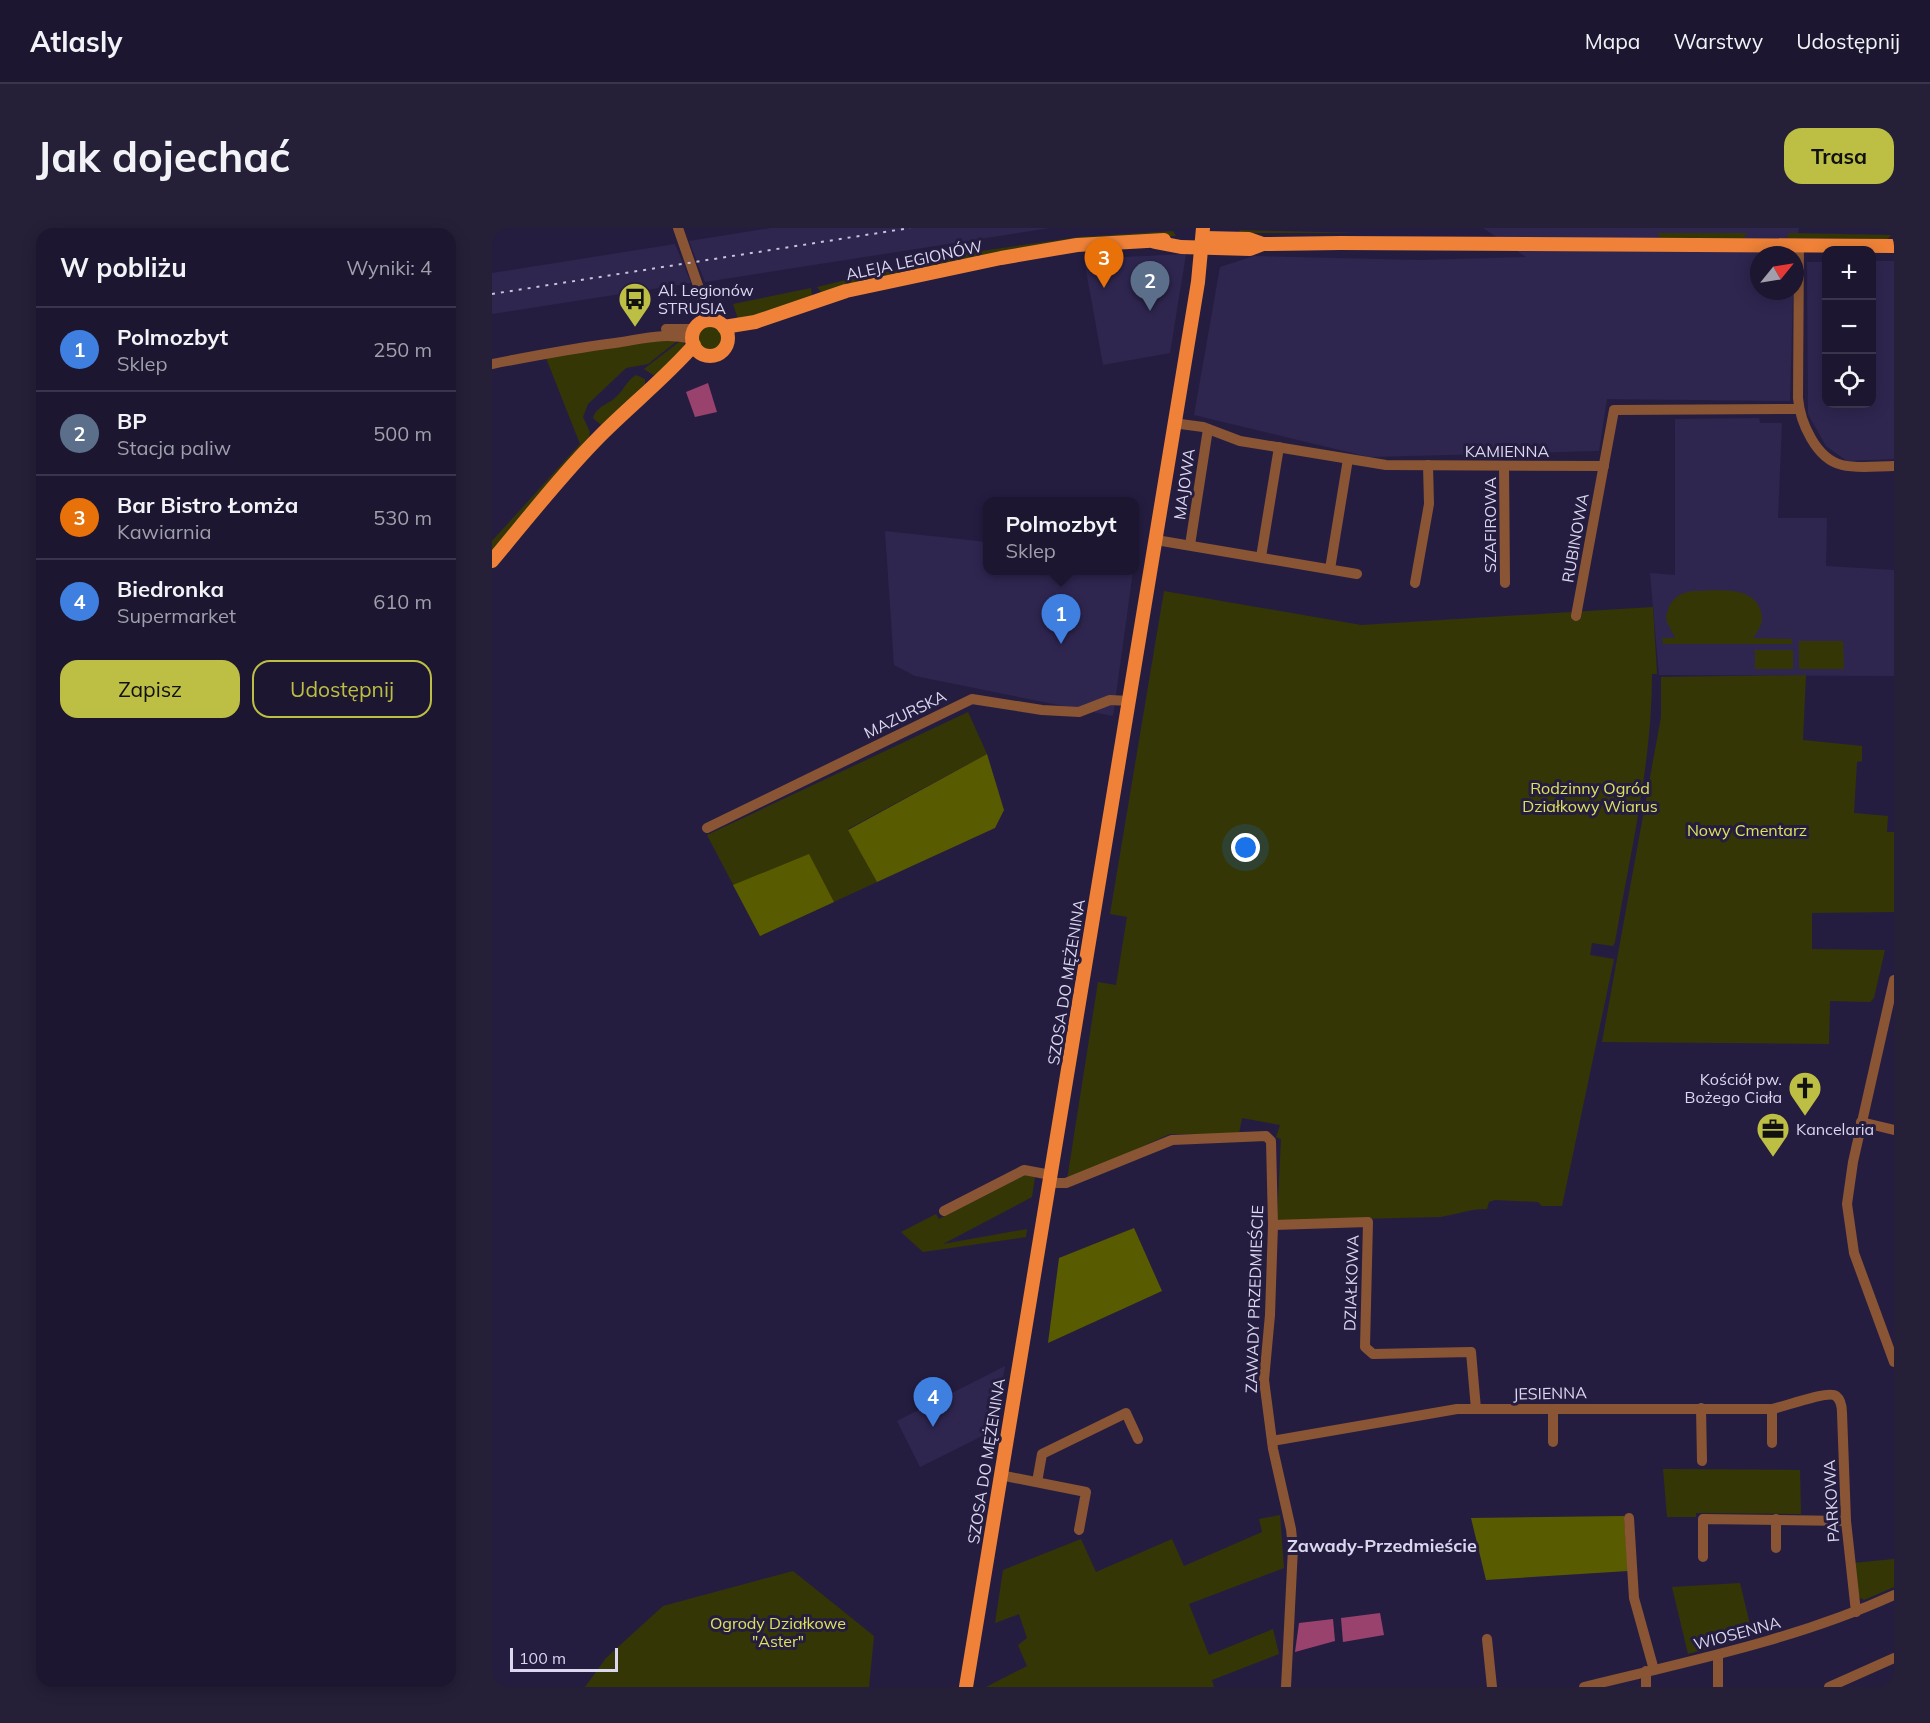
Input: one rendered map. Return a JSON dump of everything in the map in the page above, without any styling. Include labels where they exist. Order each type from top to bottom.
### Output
[{"type":"main road","name":"ALEJA LEGIONÓW","points":[[726,333],[846,291],[991,260],[1077,245],[1208,238],[1250,249],[1263,244],[1894,246]]},
{"type":"main road","name":"SZOSA DO MĘŻENINA","points":[[966,1687],[1156,540],[1173,423],[1208,238]]},
{"type":"main road","points":[[492,561],[601,435],[668,374],[695,342],[704,321],[710,320],[726,333],[721,352],[711,356],[695,342]]},
{"type":"street","points":[[678,228],[710,320]]},
{"type":"street","points":[[1799,245],[1799,409],[1814,441],[1832,461],[1847,466],[1894,466]]},
{"type":"street","points":[[492,364],[599,344],[612,338],[651,330],[695,342]]},
{"type":"street","points":[[1604,466],[1614,410],[1799,409]]},
{"type":"street","name":"KAMIENNA","points":[[1173,423],[1208,429],[1240,441],[1386,465],[1604,466]]},
{"type":"street","name":"MAJOWA","points":[[1190,544],[1208,429]]},
{"type":"street","points":[[1261,557],[1279,447]]},
{"type":"street","points":[[1330,569],[1348,459]]},
{"type":"street","points":[[1415,583],[1429,504],[1428,465]]},
{"type":"street","name":"SZAFIROWA","points":[[1504,466],[1505,583]]},
{"type":"street","name":"RUBINOWA","points":[[1576,616],[1604,466]]},
{"type":"street","name":"MAJOWA","points":[[1156,540],[1357,574]]},
{"type":"street","name":"MAZURSKA","points":[[708,828],[972,699],[1042,710],[1079,712],[1110,700],[1129,701]]},
{"type":"street","points":[[1894,980],[1861,1122],[1848,1193],[1848,1226],[1857,1264],[1894,1362]]},
{"type":"street","points":[[1861,1122],[1894,1130]]},
{"type":"street","name":"ZAWADY PRZEDMIEŚCIE","points":[[1051,1179],[1066,1184],[1172,1140],[1266,1136],[1271,1141],[1274,1149],[1273,1225],[1270,1315],[1264,1380],[1272,1441],[1293,1548],[1286,1687]]},
{"type":"street","points":[[944,1211],[1024,1170],[1051,1179]]},
{"type":"street","name":"DZIAŁKOWA","points":[[1273,1225],[1368,1222],[1365,1347],[1373,1354],[1471,1352],[1476,1409]]},
{"type":"street","name":"JESIENNA","points":[[1272,1441],[1437,1412],[1476,1409],[1772,1409],[1829,1394]]},
{"type":"street","name":"PARKOWA","points":[[1829,1394],[1838,1398],[1842,1413],[1846,1521],[1856,1612]]},
{"type":"street","points":[[1701,1408],[1702,1461]]},
{"type":"street","points":[[1553,1409],[1553,1442]]},
{"type":"street","points":[[1772,1409],[1772,1443]]},
{"type":"street","points":[[1037,1482],[1042,1454],[1126,1413],[1138,1439]]},
{"type":"street","points":[[1000,1475],[1086,1492],[1079,1530]]},
{"type":"street","points":[[1629,1518],[1634,1598],[1650,1671],[1646,1687]]},
{"type":"street","points":[[1703,1557],[1703,1519],[1846,1521]]},
{"type":"street","points":[[1776,1519],[1776,1548]]},
{"type":"street","name":"WIOSENNA","points":[[1584,1687],[1718,1655],[1856,1612],[1894,1595]]},
{"type":"street","points":[[1487,1638],[1492,1687]]},
{"type":"street","points":[[1718,1655],[1718,1687]]},
{"type":"street","points":[[1829,1687],[1894,1658]]},
{"type":"shaded area","points":[[771,228],[1050,228],[705,282],[689,241]]},
{"type":"shaded area","points":[[1483,228],[1799,228],[1796,246],[1750,246],[1750,300],[1793,300],[1790,401],[1607,399],[1599,451],[1369,457],[1194,415],[1220,267],[1254,256],[1420,260],[1526,257]]},
{"type":"shaded area","points":[[675,244],[691,283],[492,314],[492,273]]},
{"type":"shaded area","points":[[1186,254],[1170,353],[1103,365],[1084,259]]},
{"type":"shaded area","points":[[1876,261],[1894,261],[1894,459],[1847,461],[1826,446],[1808,414],[1807,262],[1822,262],[1822,408],[1876,408]]},
{"type":"shaded area","points":[[708,383],[717,412],[695,417],[686,392]]},
{"type":"shaded area","points":[[1759,418],[1760,423],[1782,423],[1778,518],[1827,518],[1826,566],[1894,570],[1894,676],[1659,675],[1650,573],[1675,575],[1675,419]]},
{"type":"shaded area","points":[[885,531],[983,542],[983,575],[1132,575],[1113,716],[915,676],[894,665]]},
{"type":"shaded area","points":[[987,754],[1004,810],[995,828],[877,882],[848,830]]},
{"type":"shaded area","points":[[809,854],[834,902],[760,936],[733,885]]},
{"type":"shaded area","points":[[1134,1228],[1162,1291],[1048,1343],[1059,1258]]},
{"type":"shaded area","points":[[1005,1366],[994,1430],[920,1467],[897,1421]]},
{"type":"shaded area","points":[[1624,1516],[1628,1571],[1486,1580],[1471,1518]]},
{"type":"shaded area","points":[[1380,1613],[1384,1635],[1343,1642],[1341,1618]]},
{"type":"shaded area","points":[[1333,1619],[1335,1641],[1295,1652],[1299,1623]]},
{"type":"green space","points":[[1240,230],[1363,233],[1238,233]]},
{"type":"green space","points":[[1173,231],[1176,236],[1154,236],[894,277],[821,292],[817,287],[947,256],[1079,237]]},
{"type":"green space","points":[[1657,233],[1747,233],[1743,239],[1661,238]]},
{"type":"green space","points":[[1789,233],[1892,235],[1887,239],[1787,238]]},
{"type":"green space","points":[[811,288],[812,296],[742,320],[738,319],[733,304]]},
{"type":"green space","points":[[710,326],[715,327],[721,333],[721,343],[715,349],[710,350],[705,349],[699,343],[698,338],[699,333],[705,327]]},
{"type":"green space","points":[[653,339],[677,341],[648,364],[626,368],[588,404],[583,417],[590,432],[589,437],[492,551],[492,541],[580,444],[546,358]]},
{"type":"green space","points":[[679,342],[683,342],[685,346],[658,374],[653,375],[644,369]]},
{"type":"green space","points":[[636,375],[645,379],[645,385],[606,423],[601,425],[593,418],[595,414],[616,397]]},
{"type":"green space","name":"Rodzinny Ogród Działkowy Wiarus","points":[[1164,591],[1361,625],[1653,607],[1657,674],[1652,674],[1644,775],[1615,942],[1613,946],[1592,943],[1590,955],[1614,959],[1562,1206],[1542,1206],[1538,1202],[1495,1200],[1489,1202],[1487,1209],[1440,1217],[1277,1221],[1281,1139],[1276,1137],[1280,1125],[1242,1118],[1239,1134],[1170,1134],[1067,1180],[1098,982],[1116,985],[1127,917],[1110,914]]},
{"type":"green space","points":[[1693,591],[1732,591],[1750,597],[1757,603],[1762,616],[1760,626],[1753,638],[1792,639],[1792,644],[1663,644],[1662,638],[1675,638],[1666,620],[1670,604],[1682,594]]},
{"type":"green space","points":[[1799,641],[1843,641],[1844,669],[1799,669]]},
{"type":"green space","points":[[1755,650],[1793,650],[1793,669],[1755,669]]},
{"type":"green space","name":"Nowy Cmentarz","points":[[1806,675],[1803,740],[1862,746],[1862,761],[1857,762],[1854,813],[1888,816],[1887,832],[1894,832],[1894,912],[1812,913],[1812,949],[1885,950],[1874,998],[1870,1002],[1830,1001],[1829,1044],[1602,1042],[1661,717],[1661,677]]},
{"type":"green space","points":[[968,712],[987,754],[848,829],[877,882],[760,936],[707,835]]},
{"type":"green space","points":[[1025,1175],[1035,1177],[1032,1197],[943,1244],[1027,1229],[1026,1237],[923,1252],[901,1232],[936,1214],[939,1219]]},
{"type":"green space","points":[[1663,1469],[1800,1470],[1801,1514],[1696,1513],[1696,1517],[1667,1517]]},
{"type":"green space","points":[[1280,1515],[1284,1568],[1189,1604],[1209,1655],[1273,1629],[1279,1654],[1212,1680],[1214,1687],[986,1687],[1027,1666],[1018,1645],[1027,1638],[1019,1614],[995,1623],[1003,1570],[1081,1539],[1096,1572],[1172,1539],[1184,1566],[1262,1532],[1259,1519]]},
{"type":"green space","points":[[1894,1559],[1894,1587],[1864,1600],[1859,1597],[1852,1563]]},
{"type":"green space","name":"Ogrody Działkowe \"Aster\"","points":[[793,1571],[874,1636],[869,1687],[585,1687],[606,1658],[663,1606]]},
{"type":"green space","points":[[1740,1583],[1753,1637],[1688,1654],[1672,1587]]},
{"type":"railway","points":[[492,294],[910,228]]},
{"type":"place","name":"Bar Bistro Łomża","points":[[1104,288]]},
{"type":"place","name":"BP","points":[[1150,311]]},
{"type":"place","name":"Al. Legionów STRUSIA","points":[[635,328]]},
{"type":"place","name":"Polmozbyt","points":[[1061,644]]},
{"type":"place","name":"Kościół pw. Bożego Ciała","points":[[1805,1117]]},
{"type":"place","name":"Kancelaria","points":[[1773,1158]]},
{"type":"place","name":"Biedronka","points":[[933,1427]]},
{"type":"district","name":"Zawady-Przedmieście","points":[[1382,1545]]}]
